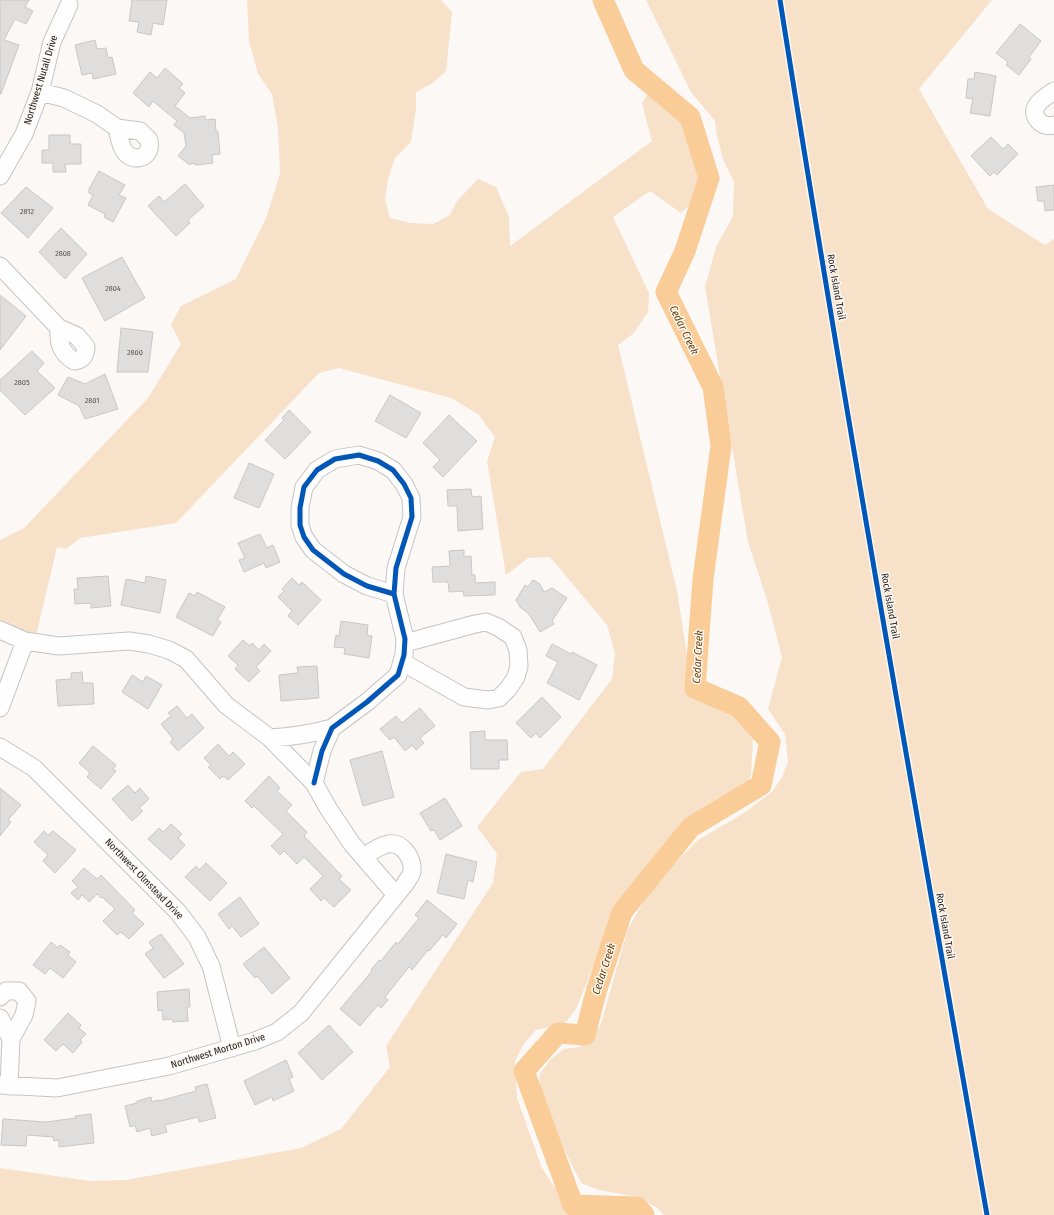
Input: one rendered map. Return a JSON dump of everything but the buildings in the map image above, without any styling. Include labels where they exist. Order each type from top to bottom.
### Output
[{"type":"street","name":"Northwest Nutall Drive","points":[[0,176],[24,134],[40,92],[52,42],[75,2]]},
{"type":"street","points":[[1054,91],[1040,100],[1034,110],[1034,115],[1044,125],[1054,125]]},
{"type":"street","points":[[40,92],[64,98],[97,114],[117,128]]},
{"type":"street","points":[[0,266],[59,328]]},
{"type":"street","points":[[270,738],[316,733],[332,728],[390,683],[398,675],[404,655],[405,639],[394,594],[396,568],[412,517],[411,498],[404,484],[393,470],[378,461],[359,455],[335,459],[317,470],[304,487],[300,508],[300,524],[304,537],[313,550],[344,574],[367,586],[394,594]]},
{"type":"street","points":[[402,661],[404,664],[464,697],[488,700],[499,698],[508,689],[516,677],[519,666],[518,650],[513,637],[498,627],[486,622],[405,643]]},
{"type":"street","points":[[0,630],[25,641],[59,646],[129,641],[149,644],[169,650],[186,659],[226,705],[270,738],[314,783],[328,808],[352,844],[396,894]]},
{"type":"street","points":[[0,708],[25,641]]},
{"type":"street","points":[[314,783],[322,751],[332,728]]},
{"type":"street","name":"Northwest Olmstead Drive","points":[[0,747],[34,768],[178,912],[197,937],[211,966],[232,1048]]},
{"type":"street","name":"Northwest Morton Drive","points":[[5,1086],[57,1088],[169,1066],[255,1041],[277,1032],[301,1013],[412,872],[411,860],[403,848],[390,844],[378,848],[363,857]]},
{"type":"street","points":[[0,997],[6,991],[19,992],[27,1001],[24,1015],[11,1040],[5,1086]]},
{"type":"street","points":[[0,1018],[11,1040]]},
{"type":"shaded area","points":[[247,0],[441,0],[452,12],[446,71],[433,83],[416,92],[416,108],[411,142],[395,158],[388,179],[385,199],[390,218],[410,223],[433,224],[450,215],[457,201],[478,179],[496,187],[509,217],[510,246],[652,141],[642,103],[650,90],[683,121],[696,150],[700,176],[698,189],[693,202],[681,213],[650,191],[613,217],[649,293],[648,312],[634,333],[618,345],[677,591],[689,667],[708,683],[742,718],[753,738],[751,776],[744,788],[689,821],[644,874],[616,910],[576,1009],[566,1022],[536,1030],[525,1042],[515,1061],[517,1098],[542,1168],[553,1185],[561,1194],[600,1211],[618,1215],[0,1215],[0,1168],[90,1181],[126,1180],[301,1148],[341,1129],[390,1067],[386,1046],[493,883],[497,854],[477,827],[521,772],[543,769],[612,679],[615,654],[607,625],[550,557],[528,558],[506,575],[487,461],[495,437],[478,414],[451,398],[339,368],[319,373],[176,523],[80,538],[66,549],[57,547],[36,636],[9,628],[0,622],[0,540],[24,528],[148,398],[181,344],[171,325],[181,306],[236,279],[266,218],[280,174],[278,128],[272,94],[258,74],[249,41]]},
{"type":"shaded area","points":[[646,0],[992,0],[919,89],[988,209],[1045,245],[1054,239],[1054,1215],[664,1215],[656,1207],[638,1197],[599,1190],[581,1183],[559,1139],[539,1088],[540,1074],[551,1059],[564,1049],[580,1047],[600,1027],[628,929],[645,899],[670,868],[698,840],[744,813],[772,792],[782,777],[788,762],[785,734],[768,709],[782,657],[767,600],[748,542],[705,287],[716,247],[733,216],[734,182],[723,159],[715,121],[691,92]]},
{"type":"waterway","name":"Cedar Creek","points":[[603,0],[634,70],[690,117],[709,178],[685,251],[666,292],[713,387],[721,446],[703,579],[695,688],[739,707],[770,742],[761,785],[691,827],[622,912],[596,992],[585,1035],[558,1033],[524,1071],[573,1205],[637,1207],[644,1215]]},
{"type":"cycle path","name":"Rock Island Trail","points":[[780,0],[855,456],[987,1215]]},
{"type":"cycle path","points":[[314,783],[322,751],[332,728],[367,702],[398,675],[404,655],[405,639],[394,594],[396,568],[412,517],[411,498],[404,484],[393,470],[378,461],[359,455],[335,459],[317,470],[304,487],[300,508],[300,525],[304,537],[313,550],[344,574],[367,586],[394,594]]}]
